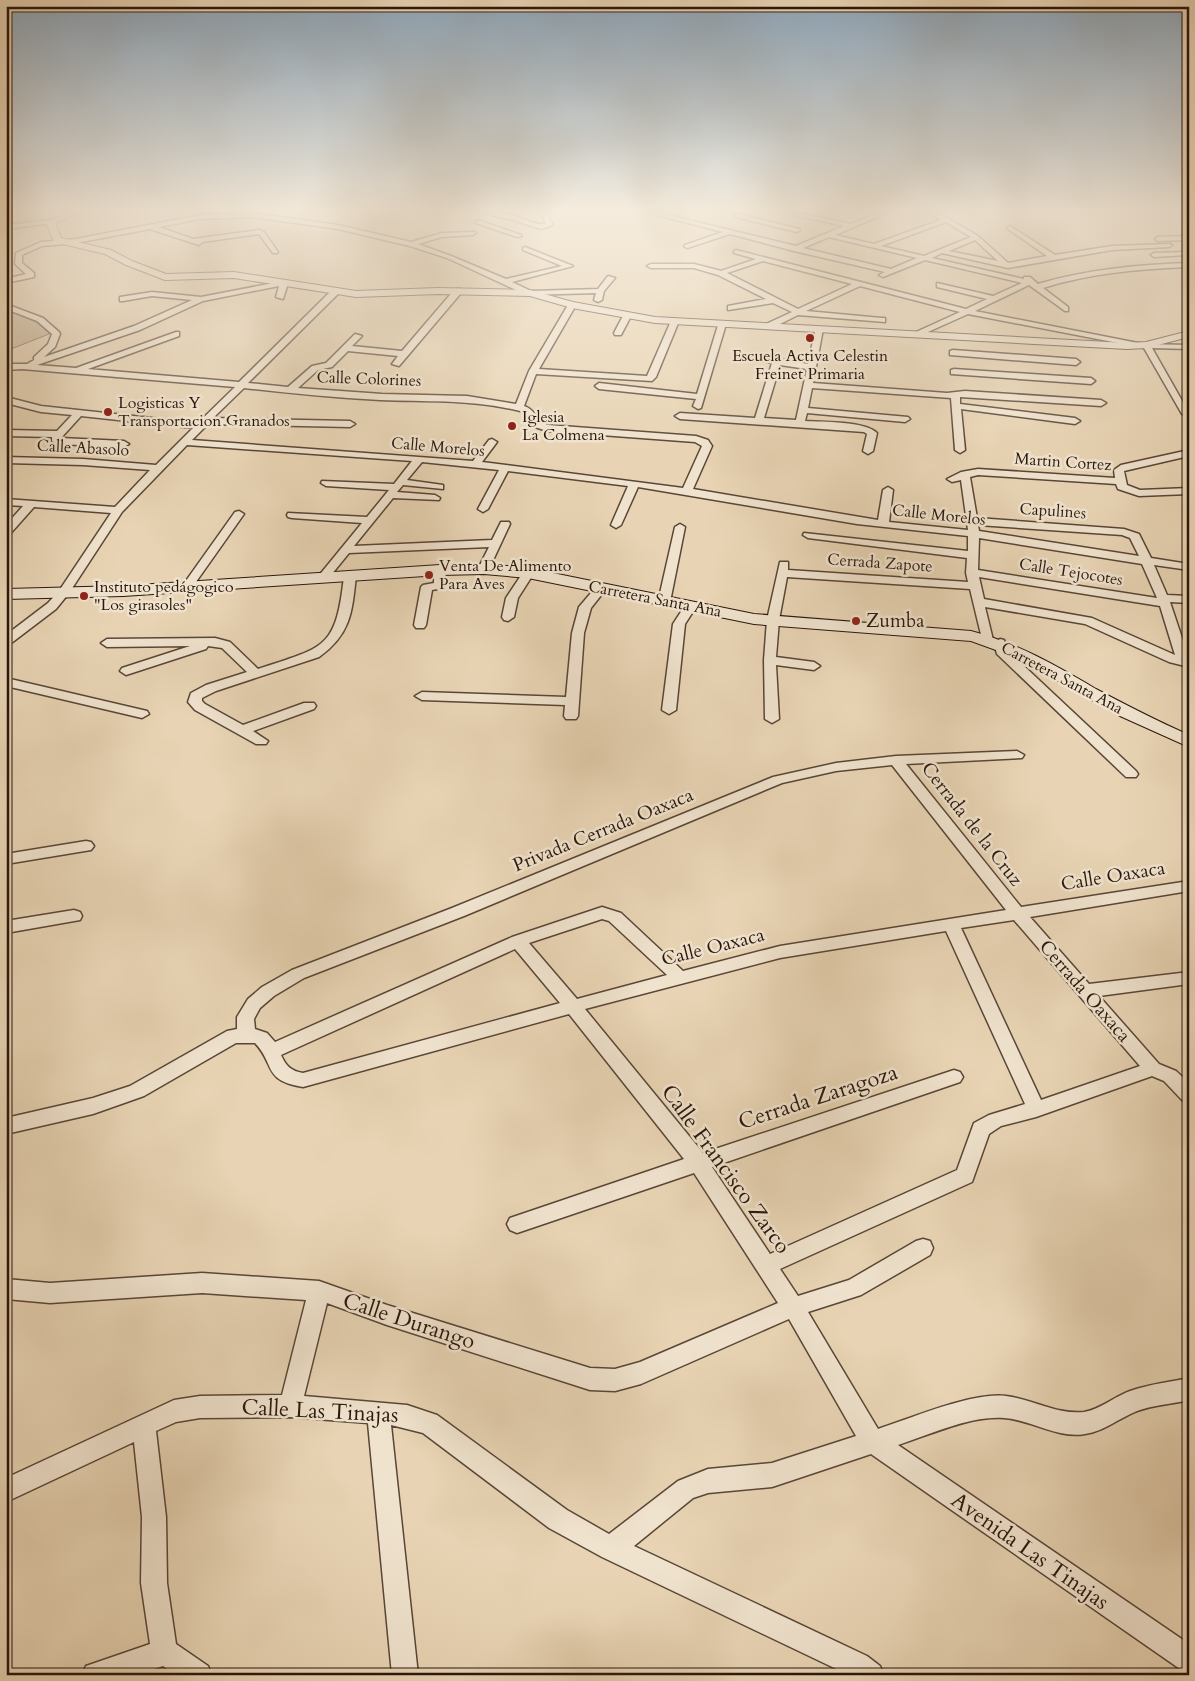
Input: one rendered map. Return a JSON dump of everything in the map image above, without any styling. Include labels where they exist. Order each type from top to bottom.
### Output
[{"type":"main road","name":"Carretera Santa Ana","points":[[6,594],[63,594],[440,570],[484,569],[528,573],[690,607],[773,620],[971,636],[993,642],[1034,660],[1106,702],[1189,742]]},
{"type":"street","points":[[6,367],[26,365],[137,328],[201,299],[245,290]]},
{"type":"street","points":[[280,297],[282,290]]},
{"type":"street","points":[[332,290],[356,294],[458,291],[600,292],[598,302]]},
{"type":"street","points":[[524,290],[572,305],[626,316],[675,321],[1189,347]]},
{"type":"street","points":[[755,290],[796,312],[882,320]]},
{"type":"street","points":[[769,326],[844,290]]},
{"type":"street","points":[[884,290],[965,311],[1144,346],[1189,334]]},
{"type":"street","points":[[961,290],[994,299]]},
{"type":"street","points":[[919,334],[965,311],[1016,290]]},
{"type":"street","points":[[1041,290],[1065,309]]},
{"type":"street","points":[[6,641],[39,618],[63,594],[118,510],[336,291]]},
{"type":"street","points":[[396,364],[458,291]]},
{"type":"street","points":[[122,299],[142,294],[160,293],[201,299]]},
{"type":"street","points":[[933,303],[943,297]]},
{"type":"street","points":[[731,308],[774,300]]},
{"type":"street","points":[[572,305],[533,370],[519,407],[528,410],[538,425],[547,428],[683,437],[705,442],[707,446],[687,491]]},
{"type":"street","points":[[6,306],[36,318],[50,327],[56,334],[54,341],[48,349],[26,365]]},
{"type":"street","points":[[618,333],[626,316]]},
{"type":"street","points":[[533,370],[650,379],[675,321]]},
{"type":"street","points":[[696,417],[700,397],[722,324]]},
{"type":"street","points":[[800,423],[820,329]]},
{"type":"street","points":[[77,371],[176,334]]},
{"type":"street","points":[[289,391],[315,368],[329,365],[358,336]]},
{"type":"street","points":[[953,336],[960,450]]},
{"type":"street","points":[[1144,346],[1184,412]]},
{"type":"street","points":[[345,348],[404,354]]},
{"type":"street","points":[[954,353],[1076,362]]},
{"type":"street","points":[[755,358],[812,367]]},
{"type":"street","points":[[759,421],[777,362]]},
{"type":"street","name":"Calle Colorines","points":[[26,365],[289,391],[370,397],[425,396],[519,407]]},
{"type":"street","points":[[955,383],[1092,381]]},
{"type":"street","points":[[807,385],[947,396],[955,383]]},
{"type":"street","points":[[955,383],[1101,403]]},
{"type":"street","points":[[599,386],[700,397]]},
{"type":"street","points":[[6,400],[41,409],[204,424],[350,424]]},
{"type":"street","points":[[956,406],[1074,421]]},
{"type":"street","points":[[802,410],[905,419]]},
{"type":"street","points":[[58,437],[79,413]]},
{"type":"street","points":[[680,416],[800,423],[869,430],[872,433],[868,451]]},
{"type":"street","points":[[6,433],[58,437]]},
{"type":"street","points":[[58,437],[60,442],[124,444]]},
{"type":"street","name":"Calle Morelos","points":[[185,442],[419,459],[505,468],[687,491],[883,524],[974,533],[1119,555],[1145,561],[1189,566]]},
{"type":"street","points":[[475,465],[492,442]]},
{"type":"street","name":"Martin Cortez","points":[[952,478],[978,472],[1003,472],[1120,481],[1119,470],[1124,467],[1189,453]]},
{"type":"street","points":[[323,578],[419,459]]},
{"type":"street","name":"Calle Abasolo","points":[[6,460],[83,462],[158,468]]},
{"type":"street","points":[[482,509],[505,468]]},
{"type":"street","points":[[965,474],[974,533],[972,573],[979,602],[993,642],[1131,774]]},
{"type":"street","points":[[1120,481],[1122,487],[1138,493],[1189,491]]},
{"type":"street","points":[[326,483],[395,488],[439,487]]},
{"type":"street","points":[[616,525],[634,484]]},
{"type":"street","points":[[395,488],[435,498]]},
{"type":"street","points":[[883,524],[888,490]]},
{"type":"street","points":[[6,502],[118,510]]},
{"type":"street","points":[[6,532],[32,504]]},
{"type":"street","points":[[187,587],[238,514]]},
{"type":"street","points":[[292,514],[371,520]]},
{"type":"street","name":"Capulines","points":[[972,521],[1124,532],[1132,534],[1137,539],[1145,561]]},
{"type":"street","points":[[484,569],[505,524]]},
{"type":"street","points":[[664,602],[680,527]]},
{"type":"street","points":[[808,535],[973,555]]},
{"type":"street","points":[[346,550],[496,542]]},
{"type":"street","points":[[1145,561],[1164,601],[1186,663]]},
{"type":"street","name":"Cerrada Zapote","points":[[773,620],[784,569],[975,586]]},
{"type":"street","points":[[420,625],[427,587],[440,586],[440,570]]},
{"type":"street","points":[[508,617],[512,598],[528,573]]},
{"type":"street","name":"Calle Tejocotes","points":[[972,573],[1164,601],[1189,600]]},
{"type":"street","points":[[261,741],[200,707],[195,702],[196,696],[211,688],[315,654],[330,646],[345,618],[350,576]]},
{"type":"street","points":[[571,716],[578,633],[585,607],[600,588]]},
{"type":"street","points":[[979,602],[1088,621],[1186,663]]},
{"type":"street","points":[[669,710],[679,624],[690,607]]},
{"type":"street","points":[[772,719],[770,660],[773,620]]},
{"type":"street","points":[[107,643],[215,642],[226,645],[256,674]]},
{"type":"street","points":[[126,671],[215,642]]},
{"type":"street","points":[[770,660],[814,666]]},
{"type":"street","points":[[6,682],[142,714]]},
{"type":"street","points":[[422,696],[572,701]]},
{"type":"street","points":[[243,730],[309,706]]},
{"type":"street","name":"Privada Cerrada Oaxaca","points":[[247,1033],[245,1019],[249,1010],[278,984],[298,974],[458,912],[778,780],[836,767],[896,760],[1017,755]]},
{"type":"street","name":"Cerrada de la Cruz","points":[[896,760],[1016,912]]},
{"type":"street","points":[[6,859],[86,846]]},
{"type":"street","name":"Calle Oaxaca","points":[[247,1033],[264,1038],[283,1076],[292,1080],[303,1080],[679,977],[780,952],[1016,912],[1189,886]]},
{"type":"street","name":"Cerrada Oaxaca","points":[[1016,912],[1153,1069]]},
{"type":"street","points":[[270,1052],[518,941],[602,913],[615,917],[679,977]]},
{"type":"street","points":[[6,927],[74,916]]},
{"type":"street","points":[[951,924],[1036,1109]]},
{"type":"street","name":"Calle Francisco Zarco","points":[[518,941],[573,1006],[698,1162],[793,1307],[872,1442]]},
{"type":"street","points":[[1085,991],[1189,978]]},
{"type":"street","points":[[6,1126],[93,1106],[137,1092],[233,1036],[247,1033]]},
{"type":"street","points":[[767,1266],[965,1176],[981,1129],[996,1120],[1036,1109],[1153,1069],[1170,1076],[1189,1094]]},
{"type":"street","name":"Cerrada Zaragoza","points":[[517,1224],[954,1077]]},
{"type":"street","name":"Calle Durango","points":[[6,1289],[50,1293],[202,1283],[318,1291],[387,1315],[590,1379],[615,1380],[641,1372],[793,1307],[854,1288],[923,1248]]},
{"type":"street","points":[[290,1406],[318,1291]]},
{"type":"street","points":[[611,1548],[686,1490],[708,1480],[772,1475],[980,1407],[1005,1407],[1031,1412],[1064,1424],[1085,1423],[1101,1419],[1132,1401],[1189,1389]]},
{"type":"street","name":"Calle Las Tinajas","points":[[6,1490],[174,1410],[200,1407],[290,1406],[378,1412],[407,1416],[428,1423],[558,1519],[611,1548],[858,1665],[871,1675]]},
{"type":"street","points":[[378,1412],[405,1675]]},
{"type":"street","points":[[144,1425],[154,1517],[154,1582],[165,1652],[199,1675]]},
{"type":"street","name":"Avenida Las Tinajas","points":[[872,1442],[1189,1660]]},
{"type":"street","points":[[95,1675],[165,1652]]},
{"type":"shaded area","points":[[6,307],[31,316],[54,332],[6,351]]},
{"type":"place","name":"Escuela Activa Celestin Freinet Primaria","points":[[810,338]]},
{"type":"place","name":"Logisticas Y Transportacion Granados","points":[[108,412]]},
{"type":"place","name":"Iglesia La Colmena","points":[[512,426]]},
{"type":"place","name":"Venta De Alimento Para Aves","points":[[429,575]]},
{"type":"place","name":"Instituto pedágogico \"Los girasoles\"","points":[[84,596]]},
{"type":"place","name":"Zumba","points":[[856,621]]}]
